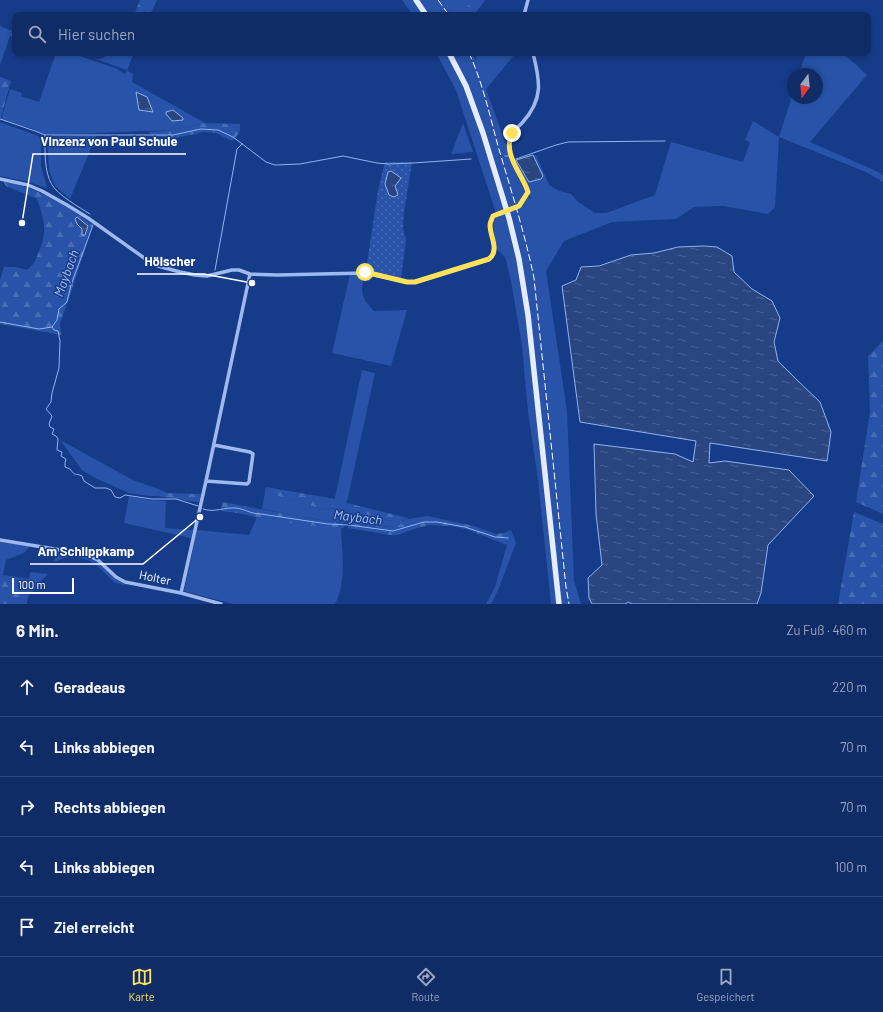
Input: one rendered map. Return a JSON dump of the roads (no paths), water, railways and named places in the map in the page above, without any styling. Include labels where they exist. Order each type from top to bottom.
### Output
[{"type":"main road","points":[[416,0],[424,12]]},
{"type":"main road","points":[[451,56],[476,110],[509,218],[520,266],[528,315],[559,604]]},
{"type":"street","points":[[525,12],[528,0]]},
{"type":"street","points":[[0,179],[28,185],[67,205],[142,257],[158,266],[195,275],[207,276],[232,270],[239,270],[250,274],[277,275],[365,272],[407,282],[415,282],[489,259],[493,256],[495,248],[490,225],[493,216],[519,206],[528,192],[511,156],[509,142],[512,133],[527,117],[536,100],[539,79],[534,56]]},
{"type":"street","points":[[181,593],[250,274]]},
{"type":"street","points":[[206,481],[247,484],[249,482],[253,454],[250,452],[214,445]]},
{"type":"street","name":"Holter","points":[[0,540],[85,554],[98,560],[120,581],[181,593],[221,604]]},
{"type":"water","points":[[136,92],[147,97],[153,112],[139,110]]},
{"type":"water","points":[[173,110],[183,118],[183,120],[172,121],[166,112]]},
{"type":"water","points":[[533,155],[543,176],[541,179],[529,182],[516,160]]},
{"type":"water","points":[[391,171],[401,178],[395,186],[398,195],[394,197],[389,195],[385,184],[388,172]]},
{"type":"water","points":[[77,217],[88,226],[85,235],[82,235],[82,229],[77,224],[75,219]]},
{"type":"water","points":[[678,247],[717,247],[732,256],[734,272],[752,289],[772,301],[780,318],[774,342],[778,361],[820,402],[831,432],[827,461],[710,443],[709,463],[725,461],[789,470],[814,496],[768,545],[761,593],[757,604],[632,604],[628,602],[625,604],[592,604],[589,598],[588,578],[602,565],[596,514],[594,444],[675,454],[693,462],[696,441],[580,422],[562,286],[576,280],[581,267],[599,266],[631,255],[654,253]]},
{"type":"waterway","name":"Maybach","points":[[0,119],[45,135],[46,168],[49,180],[55,189],[64,197],[90,214]]},
{"type":"waterway","points":[[45,135],[173,135],[201,129],[218,130],[233,137],[266,162],[275,165],[300,164],[343,156],[388,164],[471,159]]},
{"type":"waterway","points":[[516,159],[568,142],[665,141]]},
{"type":"waterway","points":[[215,270],[237,149],[242,144]]},
{"type":"waterway","name":"Maybach","points":[[93,225],[71,285],[67,302],[59,309],[57,320],[52,327],[54,330],[58,331],[60,341],[59,368],[51,402],[46,409],[52,416],[49,424],[50,427],[54,429],[52,434],[58,439],[57,450],[62,452],[61,456],[66,459],[65,467],[70,469],[75,474],[82,476],[84,481],[95,488],[106,488],[111,490],[115,497],[120,498],[125,495],[152,499],[176,499],[198,506]]},
{"type":"waterway","points":[[0,322],[39,329],[52,327]]},
{"type":"waterway","name":"Maybach","points":[[203,509],[215,510],[236,508],[257,514],[393,531],[424,522],[437,522],[465,527],[495,537],[508,538]]},
{"type":"railway","points":[[438,0],[447,12]]},
{"type":"railway","points":[[470,56],[485,99],[522,228],[534,278],[569,604]]},
{"type":"place","name":"VInzenz von Paul Schule","points":[[22,223]]},
{"type":"place","name":"Hölscher","points":[[252,283]]},
{"type":"place","name":"Am Schlippkamp","points":[[200,517]]}]
